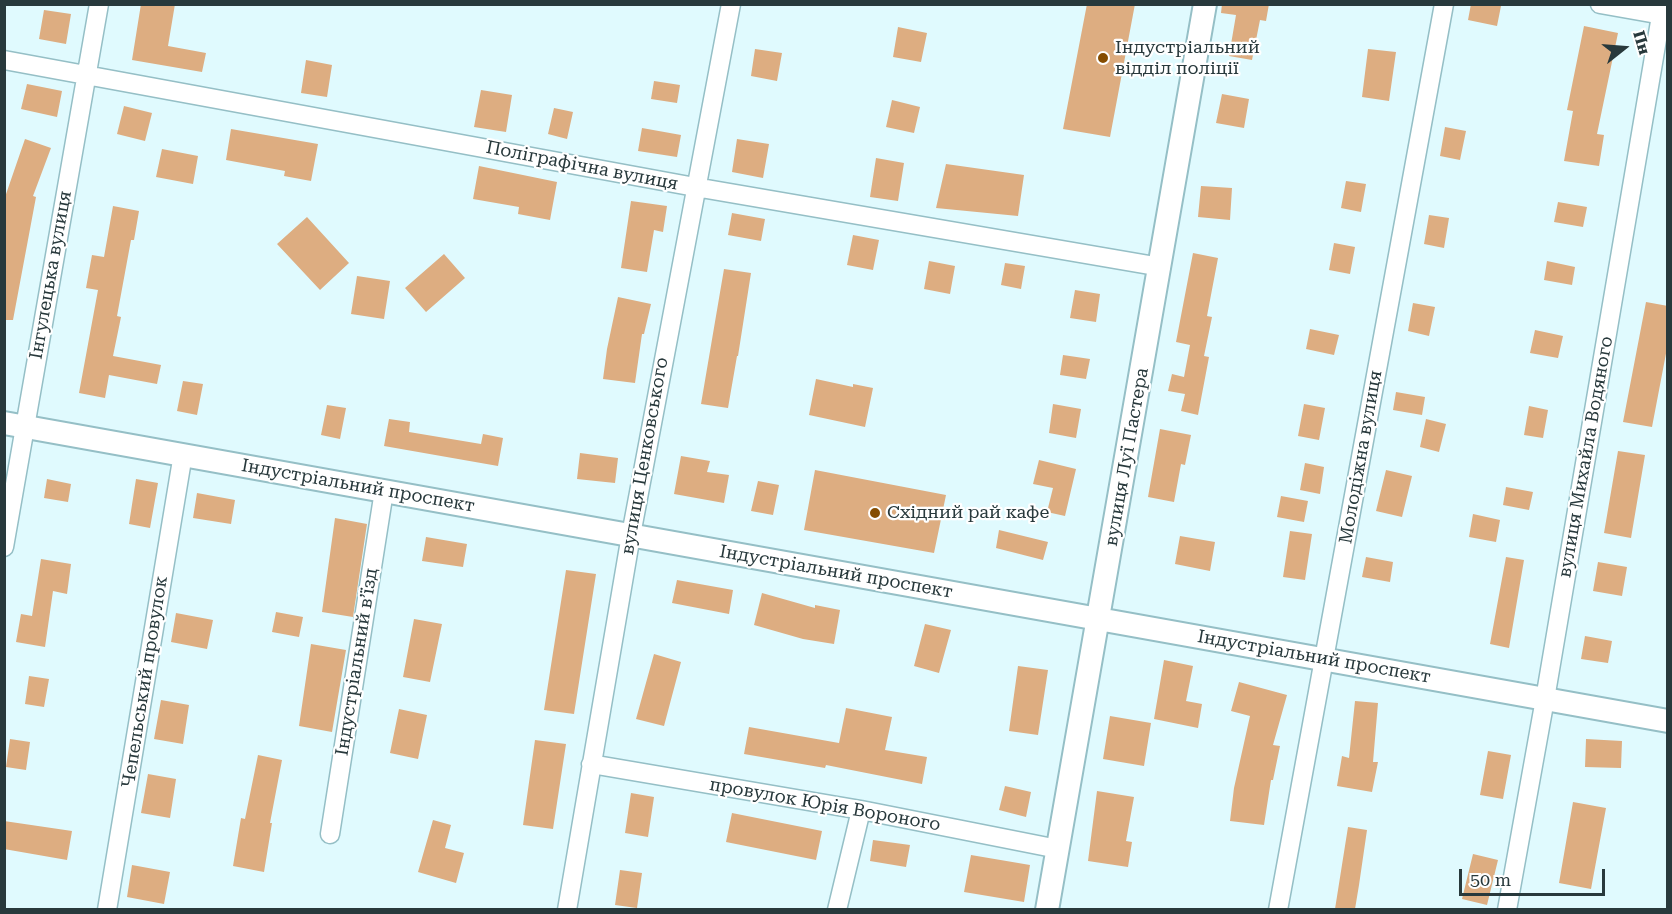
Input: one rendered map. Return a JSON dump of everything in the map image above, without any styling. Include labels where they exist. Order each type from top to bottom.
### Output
[{"type":"street","name":"Інгулецька вулиця","points":[[4,547],[14,424],[99,4]]},
{"type":"street","name":"вулиця Ценковського","points":[[567,909],[631,535],[731,4]]},
{"type":"street","name":"вулиця Луї Пастера","points":[[1047,909],[1161,267],[1205,4]]},
{"type":"street","name":"Молодіжна вулиця","points":[[1278,909],[1444,4]]},
{"type":"street","points":[[1600,4],[1664,12]]},
{"type":"street","name":"вулиця Михайла Водяного","points":[[1507,909],[1664,12]]},
{"type":"street","name":"Поліграфічна вулиця","points":[[4,60],[695,187],[1161,267]]},
{"type":"street","name":"Індустріальний проспект","points":[[14,424],[1668,721]]},
{"type":"street","name":"Чепельський провулок","points":[[107,909],[183,454]]},
{"type":"street","name":"Індустріальний в’їзд","points":[[330,834],[384,491]]},
{"type":"street","name":"провулок Юрія Вороного","points":[[591,764],[861,810],[1058,849]]},
{"type":"street","points":[[837,909],[861,810]]},
{"type":"building","points":[[141,4],[175,4],[168,46],[206,53],[202,72],[132,60]]},
{"type":"building","points":[[1087,4],[1135,4],[1110,137],[1063,129]]},
{"type":"building","points":[[1222,4],[1269,4],[1266,21],[1260,20],[1252,60],[1229,56],[1236,15],[1221,13]]},
{"type":"building","points":[[1471,4],[1501,6],[1497,26],[1468,20]]},
{"type":"building","points":[[44,10],[71,14],[66,44],[39,39]]},
{"type":"building","points":[[1584,26],[1618,33],[1597,134],[1604,135],[1599,166],[1564,161],[1573,111],[1567,110]]},
{"type":"building","points":[[898,27],[927,33],[921,62],[893,57]]},
{"type":"building","points":[[755,49],[782,53],[777,81],[751,76]]},
{"type":"building","points":[[1368,49],[1396,52],[1389,101],[1362,97]]},
{"type":"building","points":[[306,60],[332,65],[327,97],[301,93]]},
{"type":"building","points":[[654,81],[680,85],[677,103],[651,99]]},
{"type":"building","points":[[27,84],[62,91],[57,117],[21,109]]},
{"type":"building","points":[[481,90],[512,95],[506,132],[474,127]]},
{"type":"building","points":[[1222,94],[1249,99],[1244,128],[1216,123]]},
{"type":"building","points":[[892,100],[920,107],[914,133],[886,127]]},
{"type":"building","points":[[124,106],[152,113],[145,141],[117,134]]},
{"type":"building","points":[[554,108],[573,112],[567,139],[548,134]]},
{"type":"building","points":[[1445,127],[1466,131],[1460,160],[1440,156]]},
{"type":"building","points":[[642,128],[681,135],[677,157],[638,151]]},
{"type":"building","points":[[231,129],[318,144],[311,181],[284,176],[285,171],[226,160]]},
{"type":"building","points":[[25,139],[51,148],[33,196],[36,197],[13,320],[4,320],[4,200]]},
{"type":"building","points":[[737,139],[769,144],[763,178],[732,172]]},
{"type":"building","points":[[162,149],[198,156],[193,184],[156,177]]},
{"type":"building","points":[[876,158],[904,163],[898,201],[870,197]]},
{"type":"building","points":[[946,164],[1024,175],[1018,216],[936,208]]},
{"type":"building","points":[[479,166],[557,182],[550,220],[518,214],[519,207],[473,199]]},
{"type":"building","points":[[1346,181],[1366,184],[1361,212],[1341,208]]},
{"type":"building","points":[[1201,186],[1232,188],[1230,220],[1198,217]]},
{"type":"building","points":[[631,201],[667,206],[663,232],[654,230],[647,272],[621,268]]},
{"type":"building","points":[[1558,202],[1587,207],[1583,227],[1554,222]]},
{"type":"building","points":[[113,206],[139,211],[134,240],[131,240],[117,316],[121,317],[113,356],[161,365],[157,384],[109,375],[105,398],[79,393],[98,290],[86,288],[92,255],[104,257]]},
{"type":"building","points":[[732,213],[765,219],[761,241],[728,235]]},
{"type":"building","points":[[1429,215],[1449,218],[1444,248],[1424,244]]},
{"type":"building","points":[[307,217],[349,263],[320,290],[277,244]]},
{"type":"building","points":[[853,235],[879,240],[873,270],[847,265]]},
{"type":"building","points":[[1334,243],[1355,247],[1350,274],[1329,270]]},
{"type":"building","points":[[1193,253],[1218,258],[1207,316],[1212,317],[1204,356],[1209,357],[1198,415],[1181,411],[1185,394],[1168,391],[1172,374],[1184,377],[1190,345],[1176,342]]},
{"type":"building","points":[[444,254],[465,278],[426,312],[405,288]]},
{"type":"building","points":[[929,261],[955,266],[950,294],[924,289]]},
{"type":"building","points":[[1547,261],[1575,267],[1572,285],[1544,280]]},
{"type":"building","points":[[1005,263],[1025,266],[1021,289],[1001,285]]},
{"type":"building","points":[[724,269],[751,273],[728,408],[701,404]]},
{"type":"building","points":[[357,276],[390,281],[384,319],[351,314]]},
{"type":"building","points":[[1075,290],[1100,294],[1096,322],[1070,318]]},
{"type":"building","points":[[618,297],[651,304],[644,334],[642,334],[635,383],[603,379]]},
{"type":"building","points":[[1646,302],[1668,306],[1668,343],[1652,427],[1623,422]]},
{"type":"building","points":[[1413,303],[1435,307],[1429,336],[1408,331]]},
{"type":"building","points":[[1310,329],[1339,335],[1334,355],[1306,349]]},
{"type":"building","points":[[1535,330],[1563,336],[1558,358],[1530,353]]},
{"type":"building","points":[[1063,355],[1090,359],[1086,379],[1060,375]]},
{"type":"building","points":[[816,379],[853,387],[853,384],[873,388],[865,427],[809,415]]},
{"type":"building","points":[[183,381],[203,384],[197,415],[177,411]]},
{"type":"building","points":[[1396,392],[1425,397],[1422,415],[1393,410]]},
{"type":"building","points":[[1053,404],[1081,409],[1076,438],[1049,433]]},
{"type":"building","points":[[1304,404],[1325,408],[1319,440],[1298,436]]},
{"type":"building","points":[[327,405],[346,408],[340,439],[321,435]]},
{"type":"building","points":[[1529,406],[1548,410],[1543,438],[1524,435]]},
{"type":"building","points":[[389,419],[410,422],[409,432],[481,444],[483,434],[503,438],[498,466],[384,446]]},
{"type":"building","points":[[1426,419],[1446,424],[1439,452],[1420,447]]},
{"type":"building","points":[[1160,429],[1191,435],[1185,465],[1181,464],[1174,502],[1148,497]]},
{"type":"building","points":[[1618,451],[1645,455],[1631,538],[1604,533]]},
{"type":"building","points":[[580,453],[618,458],[615,483],[577,479]]},
{"type":"building","points":[[681,456],[710,461],[707,472],[729,475],[724,503],[674,494]]},
{"type":"building","points":[[1039,460],[1076,469],[1065,516],[1047,512],[1053,488],[1033,484]]},
{"type":"building","points":[[1305,463],[1324,467],[1320,494],[1300,490]]},
{"type":"building","name":"Східний рай кафе","points":[[815,470],[946,495],[934,553],[804,530]]},
{"type":"building","points":[[1386,470],[1412,476],[1402,517],[1376,511]]},
{"type":"building","points":[[47,479],[71,484],[68,502],[44,498]]},
{"type":"building","points":[[136,479],[158,483],[150,528],[129,524]]},
{"type":"building","points":[[758,481],[779,485],[773,515],[751,511]]},
{"type":"building","points":[[1506,487],[1533,492],[1529,510],[1503,505]]},
{"type":"building","points":[[197,493],[235,500],[231,524],[193,518]]},
{"type":"building","points":[[1281,496],[1308,501],[1304,522],[1277,517]]},
{"type":"building","points":[[1473,514],[1500,520],[1496,542],[1469,537]]},
{"type":"building","points":[[335,518],[367,524],[353,617],[322,612]]},
{"type":"building","points":[[999,530],[1048,542],[1043,560],[996,548]]},
{"type":"building","points":[[1290,531],[1312,534],[1305,580],[1283,577]]},
{"type":"building","points":[[1180,536],[1215,542],[1210,571],[1175,564]]},
{"type":"building","points":[[426,537],[467,544],[463,567],[422,561]]},
{"type":"building","points":[[1366,557],[1393,562],[1390,582],[1362,577]]},
{"type":"building","points":[[1506,557],[1524,560],[1509,648],[1490,644]]},
{"type":"building","points":[[41,559],[71,564],[67,594],[53,591],[45,647],[16,642],[21,614],[32,616]]},
{"type":"building","points":[[1598,562],[1627,567],[1622,596],[1593,591]]},
{"type":"building","points":[[566,570],[596,574],[574,714],[544,710]]},
{"type":"building","points":[[677,580],[733,590],[729,614],[672,603]]},
{"type":"building","points":[[762,593],[815,608],[815,605],[840,610],[834,644],[803,639],[754,625]]},
{"type":"building","points":[[276,612],[303,617],[299,637],[272,632]]},
{"type":"building","points":[[176,613],[213,620],[207,649],[171,642]]},
{"type":"building","points":[[414,619],[442,624],[430,682],[403,677]]},
{"type":"building","points":[[925,624],[951,630],[939,673],[914,666]]},
{"type":"building","points":[[1585,636],[1612,641],[1608,663],[1581,659]]},
{"type":"building","points":[[311,644],[346,650],[332,732],[299,726]]},
{"type":"building","points":[[654,654],[681,662],[664,726],[636,719]]},
{"type":"building","points":[[1164,660],[1193,666],[1186,701],[1202,704],[1198,728],[1154,719]]},
{"type":"building","points":[[1018,666],[1048,670],[1038,735],[1009,731]]},
{"type":"building","points":[[29,676],[49,679],[44,707],[25,704]]},
{"type":"building","points":[[1239,682],[1287,695],[1273,745],[1280,746],[1273,780],[1271,780],[1264,825],[1230,821],[1234,788],[1250,716],[1231,711]]},
{"type":"building","points":[[161,700],[189,705],[183,744],[154,739]]},
{"type":"building","points":[[1355,701],[1378,703],[1373,762],[1378,762],[1372,792],[1337,786],[1342,756],[1349,758]]},
{"type":"building","points":[[846,708],[892,717],[885,750],[927,757],[922,784],[826,765],[825,768],[744,754],[749,727],[839,743]]},
{"type":"building","points":[[399,709],[427,715],[418,759],[390,753]]},
{"type":"building","points":[[1110,716],[1151,723],[1144,766],[1103,759]]},
{"type":"building","points":[[10,739],[30,742],[26,770],[6,767]]},
{"type":"building","points":[[1586,739],[1622,741],[1621,768],[1585,767]]},
{"type":"building","points":[[535,740],[566,744],[553,829],[523,825]]},
{"type":"building","points":[[1488,751],[1511,755],[1503,799],[1480,795]]},
{"type":"building","points":[[258,755],[282,760],[270,823],[272,823],[264,872],[233,866],[241,818],[245,819]]},
{"type":"building","points":[[148,774],[176,779],[170,818],[141,813]]},
{"type":"building","points":[[1005,786],[1031,792],[1026,817],[999,810]]},
{"type":"building","points":[[1097,791],[1134,797],[1126,841],[1132,842],[1128,867],[1088,861]]},
{"type":"building","points":[[631,793],[654,797],[648,837],[625,833]]},
{"type":"building","points":[[1573,802],[1606,808],[1591,889],[1559,883]]},
{"type":"building","points":[[732,813],[822,831],[816,860],[726,842]]},
{"type":"building","points":[[433,820],[451,825],[445,848],[464,853],[456,883],[418,872]]},
{"type":"building","points":[[4,821],[72,831],[67,860],[4,849]]},
{"type":"building","points":[[1348,827],[1367,830],[1359,885],[1355,909],[1335,909]]},
{"type":"building","points":[[873,840],[910,845],[906,867],[870,861]]},
{"type":"building","points":[[1473,854],[1498,860],[1487,905],[1462,899]]},
{"type":"building","points":[[971,855],[1030,865],[1024,902],[964,892]]},
{"type":"building","points":[[132,865],[170,872],[164,904],[127,897]]},
{"type":"building","points":[[620,870],[642,873],[637,908],[615,905]]},
{"type":"place","name":"Індустріальний відділ поліції","points":[[1103,58]]},
{"type":"place","name":"Східний рай кафе","points":[[875,513]]}]
